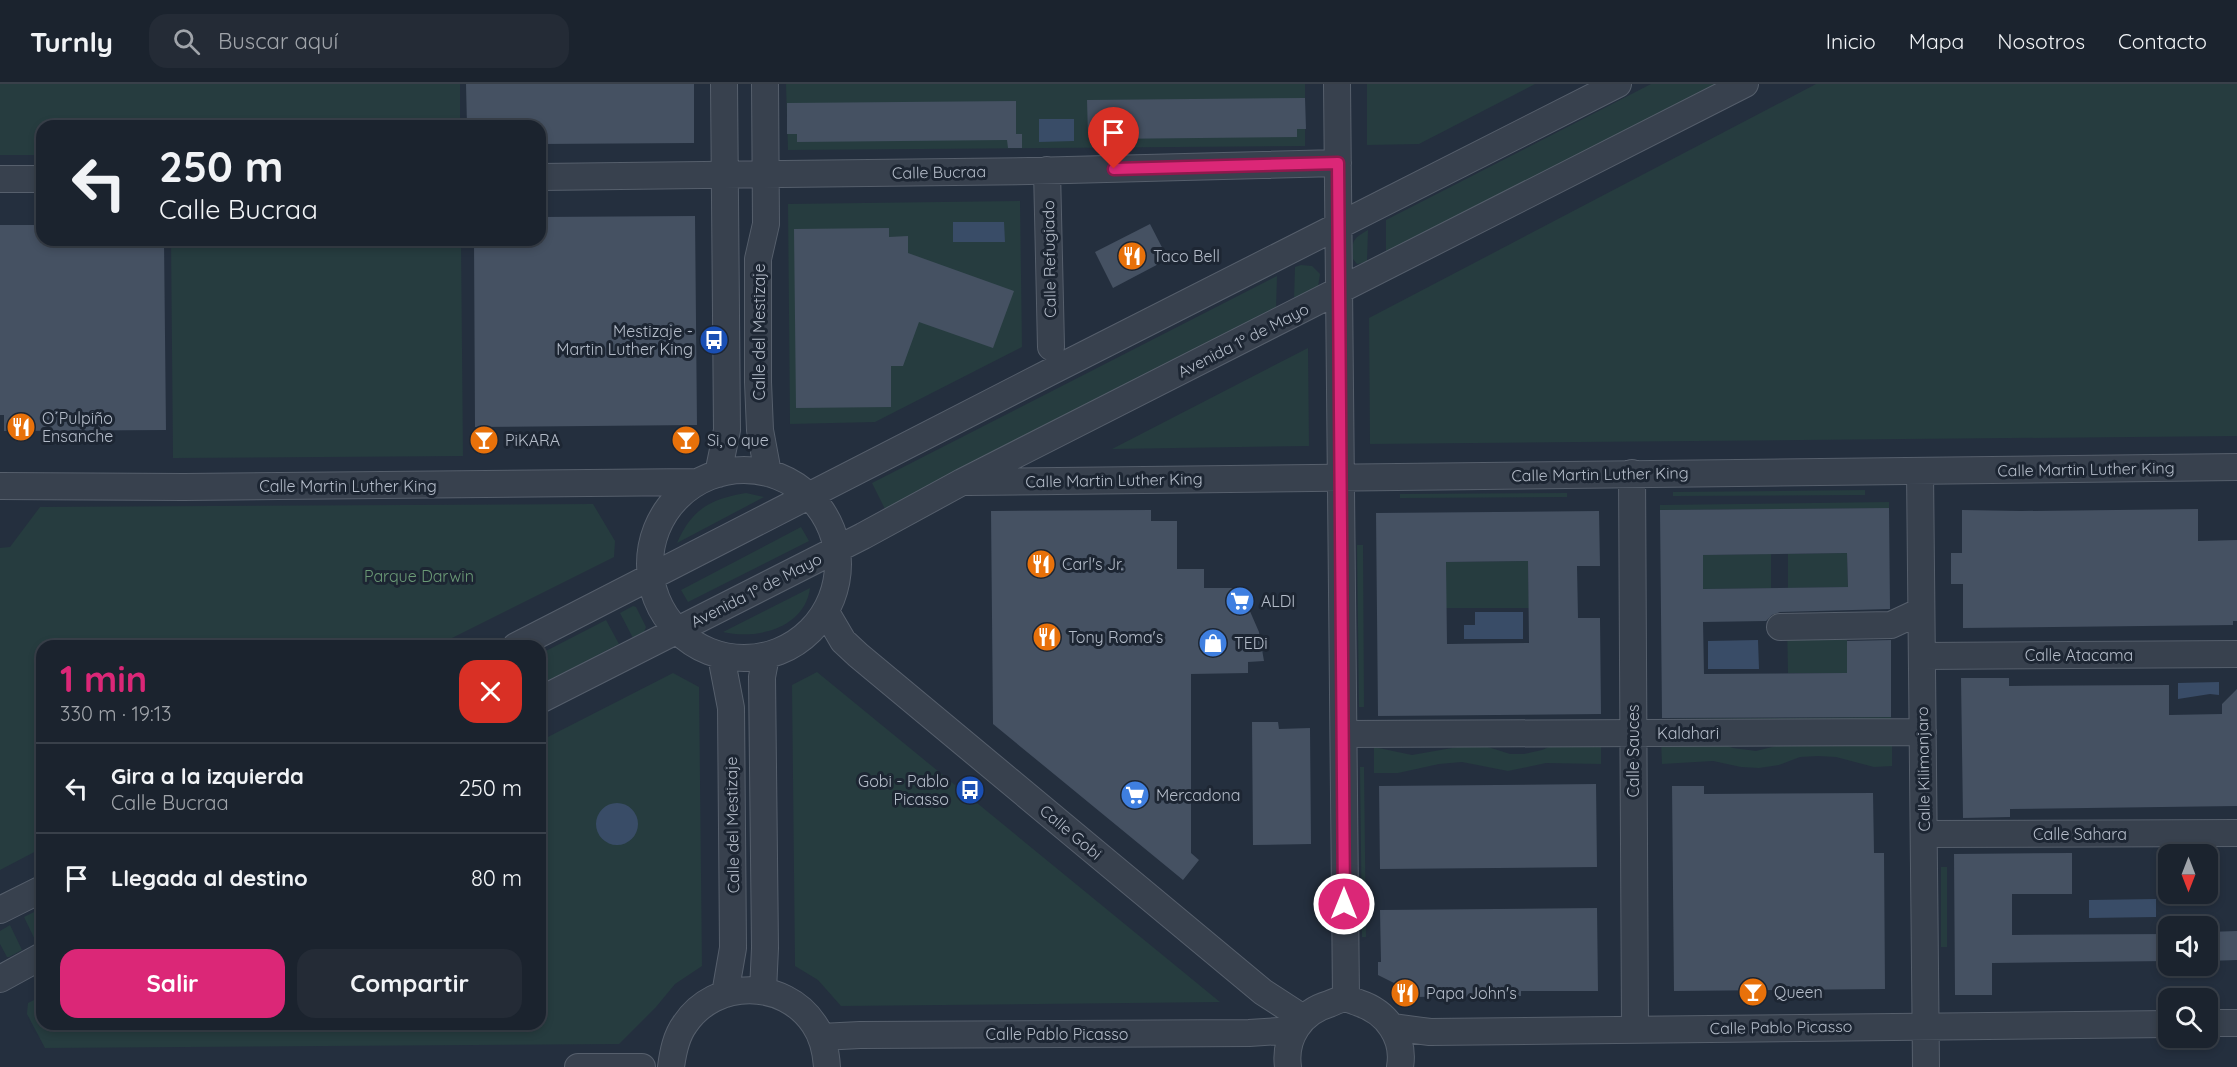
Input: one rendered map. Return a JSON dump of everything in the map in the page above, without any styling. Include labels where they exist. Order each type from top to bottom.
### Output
[{"type":"street","name":"Calle del Mestizaje","points":[[707,478],[727,430],[724,84]]},
{"type":"street","name":"Calle del Mestizaje","points":[[765,84],[766,224],[758,259],[758,382],[760,430],[768,473]]},
{"type":"street","points":[[1337,84],[1346,998]]},
{"type":"street","points":[[528,640],[1618,84]]},
{"type":"street","name":"Avenida 1º de Mayo","points":[[546,697],[837,549],[962,482],[1745,84]]},
{"type":"street","name":"Calle Bucraa","points":[[546,177],[724,176],[1338,163]]},
{"type":"street","name":"Calle Refugiado","points":[[1047,170],[1051,347]]},
{"type":"street","points":[[0,179],[36,179]]},
{"type":"street","name":"Calle Martin Luther King","points":[[962,482],[2237,467]]},
{"type":"street","name":"Avenida 1º de Mayo","points":[[736,470],[768,473],[795,484],[810,496],[831,525],[837,549],[835,591],[826,612],[801,640],[766,656],[751,659],[721,657],[697,646],[676,630],[664,615],[653,593],[649,577],[653,535],[663,513],[687,488],[707,478],[736,470]]},
{"type":"street","name":"Calle Kilimanjaro","points":[[1920,471],[1926,1067]]},
{"type":"street","name":"Calle Sauces","points":[[1632,473],[1635,1029]]},
{"type":"street","name":"Calle Martin Luther King","points":[[0,486],[184,487],[707,478]]},
{"type":"street","points":[[1780,627],[1891,626],[1922,610]]},
{"type":"street","name":"Calle Gobi","points":[[826,612],[843,641],[1263,992],[1298,1024]]},
{"type":"street","name":"Calle Gobi","points":[[809,633],[843,641]]},
{"type":"street","name":"Calle Atacama","points":[[1922,657],[2237,654]]},
{"type":"street","name":"Calle del Mestizaje","points":[[763,991],[765,948],[762,677],[766,656]]},
{"type":"street","name":"Calle del Mestizaje","points":[[721,657],[731,708],[733,948],[724,994]]},
{"type":"street","name":"Kalahari","points":[[1344,734],[1923,732]]},
{"type":"street","name":"Calle Sahara","points":[[1924,834],[2237,833]]},
{"type":"street","points":[[0,910],[36,892]]},
{"type":"street","points":[[0,978],[36,959]]},
{"type":"street","points":[[671,1067],[677,1039],[685,1024],[702,1006],[724,994],[743,990],[763,991],[792,1002],[814,1023],[826,1052],[827,1067]]},
{"type":"street","points":[[1288,1067],[1289,1043],[1298,1024],[1318,1007],[1346,998],[1366,1005],[1379,1013],[1392,1027],[1401,1049],[1400,1067]]},
{"type":"street","points":[[2218,1023],[2237,1023]]},
{"type":"street","name":"Calle Pablo Picasso","points":[[821,1037],[1249,1033],[1298,1024]]},
{"type":"street","name":"Calle Pablo Picasso","points":[[1392,1027],[1430,1032],[2158,1024]]},
{"type":"street","points":[[578,1067],[642,1067]]},
{"type":"green space","points":[[0,84],[460,84],[460,120],[36,120],[36,155],[0,155]]},
{"type":"green space","points":[[786,84],[1305,84],[1305,146],[788,150]]},
{"type":"green space","points":[[1367,84],[1535,84],[1419,144],[1367,145]]},
{"type":"green space","points":[[1651,84],[1716,84],[1386,253],[1386,220]]},
{"type":"green space","points":[[1816,84],[2237,84],[2237,436],[1370,444],[1369,318]]},
{"type":"green space","points":[[1020,201],[1022,347],[875,422],[790,424],[788,204]]},
{"type":"green space","points":[[1368,230],[1367,262],[1357,264],[1353,259],[1353,244],[1356,238]]},
{"type":"green space","points":[[171,246],[461,246],[463,456],[173,458]]},
{"type":"green space","points":[[1312,266],[1320,274],[1318,287],[1294,300],[1295,267]]},
{"type":"green space","points":[[1277,276],[1276,309],[885,509],[872,483]]},
{"type":"green space","points":[[1308,348],[1309,446],[1112,449]]},
{"type":"green space","points":[[1865,490],[1865,495],[1673,496],[1673,492]]},
{"type":"green space","points":[[746,493],[764,497],[677,543],[689,522],[712,502]]},
{"type":"green space","points":[[1567,493],[1567,497],[1400,498],[1400,494]]},
{"type":"green space","points":[[1889,502],[1889,508],[1660,510],[1660,505]]},
{"type":"green space","name":"Parque Darwin","points":[[593,504],[615,541],[614,557],[448,640],[36,640],[36,851],[0,870],[0,548],[10,547],[40,507]]},
{"type":"green space","points":[[801,527],[809,541],[688,602],[681,590]]},
{"type":"green space","points":[[1357,545],[1363,545],[1364,707],[1359,707]]},
{"type":"green space","points":[[1847,553],[1848,587],[1788,588],[1788,554]]},
{"type":"green space","points":[[1771,554],[1771,588],[1703,589],[1703,555]]},
{"type":"green space","points":[[1528,561],[1529,608],[1446,608],[1446,562]]},
{"type":"green space","points":[[810,588],[806,602],[789,622],[764,632],[736,634],[723,632]]},
{"type":"green space","points":[[633,606],[636,607],[646,627],[644,632],[633,638],[620,613]]},
{"type":"green space","points":[[606,620],[619,644],[546,682],[546,651]]},
{"type":"green space","points":[[1847,620],[1847,673],[1788,673],[1787,621]]},
{"type":"green space","points":[[817,672],[1220,1002],[841,1006],[818,980],[795,966],[792,685]]},
{"type":"green space","points":[[673,673],[699,687],[702,966],[675,984],[656,1007],[619,1044],[45,1048],[27,1014],[28,1003],[36,999],[36,1030],[546,1030],[546,738]]},
{"type":"green space","points":[[1891,717],[1891,723],[1662,725],[1662,719]]},
{"type":"green space","points":[[1793,739],[1892,739],[1892,766],[1874,767],[1836,757],[1818,756],[1800,757],[1779,765],[1759,768],[1713,761],[1662,764],[1661,741],[1713,740],[1733,748],[1756,751]]},
{"type":"green space","points":[[1563,741],[1601,741],[1601,764],[1546,763],[1508,771],[1462,762],[1439,764],[1398,773],[1374,773],[1374,747],[1412,755],[1469,745],[1485,746],[1510,754],[1524,754],[1542,750]]},
{"type":"green space","points":[[1360,767],[1364,767],[1366,937],[1362,937]]},
{"type":"green space","points":[[1941,867],[1947,867],[1947,947],[1941,947]]},
{"type":"green space","points":[[36,911],[36,942],[24,917]]},
{"type":"green space","points":[[10,925],[22,950],[7,957],[0,944],[0,931]]},
{"type":"water","points":[[1039,119],[1074,119],[1074,141],[1039,142]]},
{"type":"water","points":[[953,222],[1004,222],[1005,242],[953,242]]},
{"type":"water","points":[[1475,612],[1523,612],[1523,639],[1464,639],[1464,625],[1475,625]]},
{"type":"water","points":[[1758,640],[1759,669],[1708,669],[1708,641]]},
{"type":"water","points":[[2219,682],[2219,695],[2210,694],[2178,699],[2178,683]]},
{"type":"water","points":[[617,803],[625,804],[632,809],[637,816],[637,832],[632,839],[625,844],[617,845],[609,844],[602,839],[597,832],[596,824],[597,816],[602,809],[609,804]]},
{"type":"water","points":[[2156,899],[2156,917],[2089,918],[2089,900]]},
{"type":"building","points":[[466,84],[694,84],[694,143],[546,144],[546,120],[467,120]]},
{"type":"building","points":[[1305,98],[1306,129],[1297,129],[1297,137],[1102,139],[1102,135],[1088,135],[1087,100]]},
{"type":"building","points":[[1016,101],[1016,134],[1022,134],[1022,148],[1008,148],[1007,140],[797,142],[797,134],[787,134],[787,103]]},
{"type":"building","points":[[695,216],[697,425],[475,427],[474,246],[546,246],[546,217]]},
{"type":"building","name":"Taco Bell","points":[[1150,224],[1168,259],[1113,288],[1095,252]]},
{"type":"building","points":[[0,225],[36,225],[36,246],[164,246],[166,430],[4,431],[4,415],[0,415]]},
{"type":"building","points":[[889,228],[889,237],[908,236],[908,253],[1014,291],[993,348],[919,322],[903,366],[891,366],[891,407],[796,408],[794,229]]},
{"type":"building","points":[[1889,508],[1890,609],[1780,612],[1772,615],[1766,621],[1703,622],[1704,674],[1847,673],[1847,641],[1891,640],[1891,717],[1662,718],[1660,510]],"holes":[[[1847,553],[1848,587],[1703,589],[1703,555]]]},
{"type":"building","points":[[2198,509],[2198,541],[2237,540],[2237,621],[2233,621],[2233,625],[1963,628],[1963,584],[1951,584],[1951,553],[1962,553],[1962,510]]},
{"type":"building","name":"ALDI","points":[[1151,510],[1151,521],[1177,521],[1177,569],[1204,569],[1204,588],[1235,588],[1249,609],[1259,632],[1264,661],[1248,662],[1248,673],[1191,674],[1191,853],[1199,860],[1183,880],[993,724],[991,511]]},
{"type":"building","points":[[1599,511],[1600,566],[1577,566],[1578,618],[1600,618],[1601,714],[1378,716],[1376,513]],"holes":[[[1528,561],[1529,643],[1447,644],[1446,562]]]},
{"type":"building","points":[[1961,678],[2009,678],[2009,686],[2169,685],[2169,715],[2222,714],[2222,704],[2237,689],[2237,806],[2010,809],[2010,817],[1963,818]]},
{"type":"building","points":[[1252,722],[1278,722],[1279,729],[1310,728],[1311,844],[1253,845]]},
{"type":"building","points":[[1596,784],[1597,867],[1380,869],[1379,786]]},
{"type":"building","points":[[1672,786],[1704,786],[1704,794],[1873,793],[1874,853],[1884,853],[1885,989],[1674,991]]},
{"type":"building","points":[[2072,853],[2072,894],[2012,894],[2012,935],[2158,934],[2158,961],[1992,963],[1992,995],[1955,995],[1954,854]]},
{"type":"building","points":[[1597,908],[1598,991],[1521,991],[1521,996],[1411,997],[1402,987],[1378,975],[1378,962],[1381,962],[1380,910]]},
{"type":"building","points":[[2237,931],[2237,960],[2218,961],[2218,932]]},
{"type":"place","name":"Taco Bell","points":[[1132,256]]},
{"type":"place","name":"Mestizaje - Martin Luther King","points":[[714,340]]},
{"type":"place","name":"O´Pulpiño Ensanche","points":[[21,427]]},
{"type":"place","name":"PiKARA","points":[[484,440]]},
{"type":"place","name":"Si, o que","points":[[686,440]]},
{"type":"place","name":"Carl's Jr.","points":[[1041,564]]},
{"type":"place","name":"ALDI","points":[[1240,601]]},
{"type":"place","name":"Tony Roma's","points":[[1047,637]]},
{"type":"place","name":"TEDi","points":[[1213,643]]},
{"type":"place","name":"Gobi - Pablo Picasso","points":[[970,790]]},
{"type":"place","name":"Mercadona","points":[[1135,795]]},
{"type":"place","name":"Queen","points":[[1753,992]]},
{"type":"place","name":"Papa John's","points":[[1405,993]]},
{"type":"route","points":[[1114,169],[1338,163],[1344,904]]}]
